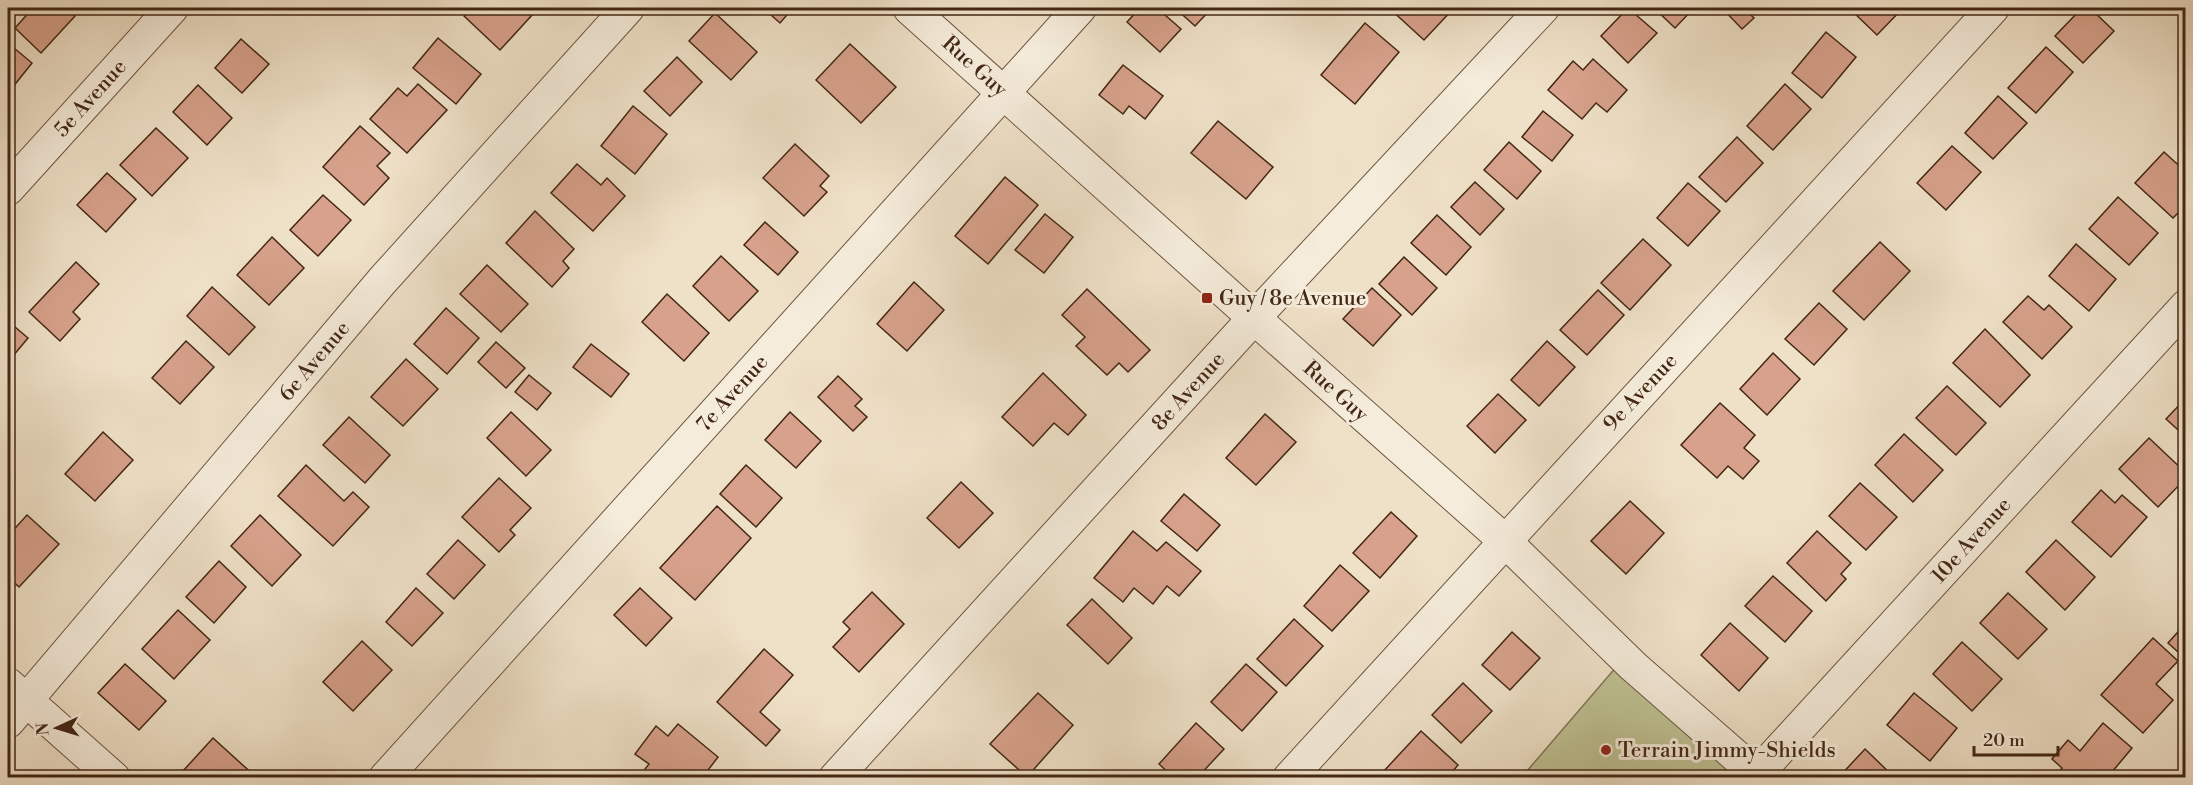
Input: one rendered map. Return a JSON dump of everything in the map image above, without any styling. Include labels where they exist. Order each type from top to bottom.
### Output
[{"type":"street","name":"5e Avenue","points":[[8,189],[172,8]]},
{"type":"street","name":"6e Avenue","points":[[14,702],[382,281],[628,8]]},
{"type":"street","name":"Rue Guy","points":[[909,8],[1504,540],[1633,666],[1759,776]]},
{"type":"street","name":"7e Avenue","points":[[385,777],[1080,8]]},
{"type":"street","name":"8e Avenue","points":[[835,777],[1254,318],[1543,8]]},
{"type":"street","name":"9e Avenue","points":[[1289,777],[1993,8]]},
{"type":"street","name":"10e Avenue","points":[[1759,776],[2186,306]]},
{"type":"street","points":[[14,702],[114,777]]},
{"type":"green space","points":[[1617,666],[1741,778],[1521,778]]},
{"type":"building","points":[[33,8],[66,8],[75,16],[41,53],[15,28]]},
{"type":"building","points":[[326,8],[339,8],[333,14]]},
{"type":"building","points":[[472,8],[526,8],[533,14],[500,50],[464,16]]},
{"type":"building","points":[[763,8],[793,8],[780,23]]},
{"type":"building","points":[[1140,8],[1157,8],[1181,29],[1160,52],[1127,22]]},
{"type":"building","points":[[1175,8],[1212,8],[1195,26]]},
{"type":"building","points":[[1389,8],[1454,8],[1424,40]]},
{"type":"building","points":[[1628,8],[1657,33],[1628,63],[1601,36]]},
{"type":"building","points":[[1654,8],[1694,8],[1675,28]]},
{"type":"building","points":[[1722,8],[1744,8],[1754,18],[1742,29]]},
{"type":"building","points":[[1851,8],[1903,8],[1877,35]]},
{"type":"building","points":[[2082,8],[2090,8],[2114,31],[2083,63],[2055,36]]},
{"type":"building","points":[[715,13],[757,52],[731,80],[689,41]]},
{"type":"building","points":[[1365,23],[1399,52],[1355,104],[1321,75]]},
{"type":"building","points":[[1826,32],[1856,57],[1822,98],[1792,73]]},
{"type":"building","points":[[438,38],[481,74],[456,104],[413,68]]},
{"type":"building","points":[[241,39],[269,64],[242,93],[215,68]]},
{"type":"building","points":[[8,43],[32,63],[8,93]]},
{"type":"building","points":[[850,44],[896,87],[861,123],[816,80]]},
{"type":"building","points":[[2046,47],[2073,72],[2036,113],[2008,88]]},
{"type":"building","points":[[677,57],[702,82],[670,116],[644,91]]},
{"type":"building","points":[[1593,59],[1627,90],[1607,112],[1596,103],[1582,119],[1548,90],[1573,61],[1583,70]]},
{"type":"building","points":[[1123,65],[1163,96],[1145,119],[1129,106],[1123,114],[1099,95]]},
{"type":"building","points":[[418,84],[447,110],[407,153],[370,119],[398,88],[407,96]]},
{"type":"building","points":[[1785,84],[1811,109],[1773,150],[1747,126]]},
{"type":"building","points":[[198,85],[232,118],[207,145],[173,112]]},
{"type":"building","points":[[1998,96],[2027,123],[1993,159],[1965,133]]},
{"type":"building","points":[[633,106],[667,134],[635,174],[601,146]]},
{"type":"building","points":[[1543,111],[1573,135],[1552,161],[1522,137]]},
{"type":"building","points":[[1218,121],[1273,167],[1246,199],[1191,153]]},
{"type":"building","points":[[360,126],[390,153],[377,166],[389,178],[364,205],[323,167]]},
{"type":"building","points":[[156,128],[188,158],[152,196],[120,165]]},
{"type":"building","points":[[2186,128],[2186,141],[2179,135]]},
{"type":"building","points":[[1737,137],[1763,163],[1726,202],[1699,177]]},
{"type":"building","points":[[1509,142],[1541,171],[1517,199],[1484,170]]},
{"type":"building","points":[[795,144],[829,176],[820,186],[827,192],[804,216],[763,178]]},
{"type":"building","points":[[1952,146],[1981,172],[1946,210],[1917,183]]},
{"type":"building","points":[[2164,152],[2186,172],[2186,205],[2173,218],[2135,183]]},
{"type":"building","points":[[577,164],[601,185],[607,178],[625,196],[593,231],[551,193]]},
{"type":"building","points":[[107,173],[136,199],[106,232],[77,205]]},
{"type":"building","points":[[1005,177],[1038,205],[988,264],[955,236]]},
{"type":"building","points":[[1475,182],[1504,209],[1480,235],[1451,207]]},
{"type":"building","points":[[1688,183],[1720,211],[1688,246],[1657,218]]},
{"type":"building","points":[[323,195],[351,220],[318,256],[290,230]]},
{"type":"building","points":[[2118,197],[2158,233],[2129,265],[2089,229]]},
{"type":"building","points":[[535,211],[574,249],[563,261],[569,268],[552,287],[506,243]]},
{"type":"building","points":[[1045,214],[1073,237],[1044,273],[1015,250]]},
{"type":"building","points":[[1437,215],[1471,247],[1446,275],[1411,243]]},
{"type":"building","points":[[765,222],[798,252],[778,275],[744,245]]},
{"type":"building","points":[[272,237],[304,268],[269,305],[237,275]]},
{"type":"building","points":[[1643,239],[1671,265],[1630,310],[1601,283]]},
{"type":"building","points":[[1880,242],[1910,271],[1864,320],[1833,291]]},
{"type":"building","points":[[2076,244],[2116,279],[2089,311],[2049,276]]},
{"type":"building","points":[[721,256],[758,291],[729,321],[693,286]]},
{"type":"building","points":[[1404,257],[1437,288],[1412,315],[1379,284]]},
{"type":"building","points":[[76,262],[99,284],[73,312],[80,319],[60,341],[29,312]]},
{"type":"building","points":[[487,265],[528,304],[501,332],[460,294]]},
{"type":"building","points":[[914,282],[944,310],[907,351],[877,324]]},
{"type":"building","points":[[212,287],[255,327],[229,355],[187,316]]},
{"type":"building","points":[[1372,288],[1401,315],[1373,346],[1343,319]]},
{"type":"building","points":[[1087,289],[1150,350],[1128,372],[1119,363],[1107,375],[1076,346],[1085,337],[1062,315]]},
{"type":"building","points":[[1598,290],[1624,315],[1587,355],[1560,330]]},
{"type":"building","points":[[667,294],[709,333],[684,361],[642,322]]},
{"type":"building","points":[[2028,296],[2044,310],[2049,305],[2072,327],[2042,359],[2003,322]]},
{"type":"building","points":[[1819,303],[1847,329],[1814,365],[1785,339]]},
{"type":"building","points":[[446,308],[479,338],[447,374],[414,344]]},
{"type":"building","points":[[8,321],[28,338],[8,362]]},
{"type":"building","points":[[1985,329],[2030,375],[2000,407],[1953,363]]},
{"type":"building","points":[[186,341],[214,367],[180,404],[152,378]]},
{"type":"building","points":[[1547,341],[1575,367],[1539,406],[1511,380]]},
{"type":"building","points":[[496,342],[525,368],[506,388],[478,362]]},
{"type":"building","points":[[591,344],[629,374],[611,397],[573,367]]},
{"type":"building","points":[[1773,353],[1800,379],[1767,415],[1740,389]]},
{"type":"building","points":[[406,359],[438,389],[403,426],[371,397]]},
{"type":"building","points":[[1043,373],[1086,415],[1068,435],[1054,423],[1033,446],[1002,417]]},
{"type":"building","points":[[529,375],[551,393],[537,410],[515,392]]},
{"type":"building","points":[[838,376],[862,399],[855,406],[867,417],[853,431],[818,397]]},
{"type":"building","points":[[1947,386],[1986,423],[1956,455],[1916,418]]},
{"type":"building","points":[[1498,394],[1526,420],[1495,453],[1467,426]]},
{"type":"building","points":[[2186,398],[2186,437],[2166,419]]},
{"type":"building","points":[[1720,403],[1755,435],[1744,448],[1759,461],[1743,479],[1728,466],[1717,478],[1681,445]]},
{"type":"building","points":[[511,412],[551,450],[526,476],[487,438]]},
{"type":"building","points":[[790,412],[821,441],[796,468],[765,440]]},
{"type":"building","points":[[1265,414],[1296,442],[1256,485],[1226,458]]},
{"type":"building","points":[[349,417],[390,455],[365,483],[323,445]]},
{"type":"building","points":[[103,432],[133,460],[95,501],[65,474]]},
{"type":"building","points":[[1904,434],[1943,470],[1913,502],[1875,465]]},
{"type":"building","points":[[2149,438],[2186,473],[2186,478],[2158,507],[2119,469]]},
{"type":"building","points":[[306,465],[344,501],[353,492],[369,507],[333,546],[278,496]]},
{"type":"building","points":[[746,465],[782,498],[756,527],[720,494]]},
{"type":"building","points":[[499,478],[531,508],[510,530],[515,535],[499,552],[462,517]]},
{"type":"building","points":[[961,482],[993,513],[959,548],[927,518]]},
{"type":"building","points":[[1860,483],[1897,517],[1866,550],[1829,516]]},
{"type":"building","points":[[2101,490],[2115,503],[2122,495],[2147,517],[2111,557],[2072,522]]},
{"type":"building","points":[[1184,494],[1220,525],[1197,551],[1161,521]]},
{"type":"building","points":[[1630,501],[1664,533],[1626,574],[1591,541]]},
{"type":"building","points":[[717,506],[751,538],[695,600],[660,568]]},
{"type":"building","points":[[1391,512],[1417,536],[1380,578],[1353,553]]},
{"type":"building","points":[[27,515],[59,544],[19,587],[8,577],[8,536]]},
{"type":"building","points":[[260,515],[301,555],[272,586],[231,546]]},
{"type":"building","points":[[1133,531],[1157,551],[1166,542],[1201,571],[1179,596],[1167,586],[1153,604],[1134,588],[1123,602],[1094,578]]},
{"type":"building","points":[[1817,531],[1851,563],[1841,574],[1846,579],[1826,601],[1787,563]]},
{"type":"building","points":[[458,540],[485,565],[454,599],[427,574]]},
{"type":"building","points":[[2056,540],[2095,577],[2065,610],[2026,572]]},
{"type":"building","points":[[219,561],[246,587],[214,623],[186,597]]},
{"type":"building","points":[[1340,565],[1369,591],[1332,631],[1304,606]]},
{"type":"building","points":[[1773,576],[1812,611],[1785,642],[1745,606]]},
{"type":"building","points":[[416,588],[443,613],[412,646],[386,622]]},
{"type":"building","points":[[640,588],[672,618],[646,646],[614,615]]},
{"type":"building","points":[[872,592],[904,624],[859,672],[833,647],[850,629],[843,622]]},
{"type":"building","points":[[2008,593],[2047,629],[2018,659],[1980,623]]},
{"type":"building","points":[[1092,599],[1132,638],[1108,664],[1067,625]]},
{"type":"building","points":[[178,610],[210,640],[174,679],[142,649]]},
{"type":"building","points":[[1294,619],[1323,646],[1286,686],[1257,659]]},
{"type":"building","points":[[1730,623],[1768,658],[1739,691],[1701,655]]},
{"type":"building","points":[[2186,623],[2186,659],[2168,643]]},
{"type":"building","points":[[1512,632],[1540,658],[1510,690],[1482,665]]},
{"type":"building","points":[[2153,638],[2178,661],[2156,684],[2173,700],[2143,733],[2101,695]]},
{"type":"building","points":[[362,641],[392,670],[353,711],[323,682]]},
{"type":"building","points":[[1962,642],[2002,679],[1972,711],[1933,674]]},
{"type":"building","points":[[764,649],[793,675],[760,712],[780,730],[766,746],[717,702]]},
{"type":"building","points":[[125,664],[166,701],[139,730],[98,693]]},
{"type":"building","points":[[1246,664],[1277,692],[1242,731],[1211,702]]},
{"type":"building","points":[[1463,683],[1492,711],[1461,743],[1432,715]]},
{"type":"building","points":[[1038,693],[1073,725],[1027,777],[990,744]]},
{"type":"building","points":[[1914,693],[1957,728],[1930,761],[1887,725]]},
{"type":"building","points":[[1196,723],[1224,749],[1197,778],[1174,778],[1159,764]]},
{"type":"building","points":[[2103,723],[2132,748],[2107,778],[2054,778],[2062,768],[2052,759],[2068,740],[2080,751]]},
{"type":"building","points":[[678,724],[718,757],[702,778],[638,778],[649,764],[635,754],[656,726],[668,736]]},
{"type":"building","points":[[1421,731],[1458,765],[1447,778],[1437,778],[1433,773],[1428,778],[1389,778],[1383,772]]},
{"type":"building","points":[[213,738],[257,778],[190,778],[183,771]]},
{"type":"building","points":[[1865,749],[1895,778],[1838,778]]},
{"type":"building","points":[[1151,771],[1158,778],[1145,778]]},
{"type":"place","name":"Guy / 8e Avenue","points":[[1207,298]]},
{"type":"place","name":"Terrain Jimmy-Shields","points":[[1606,750]]}]
